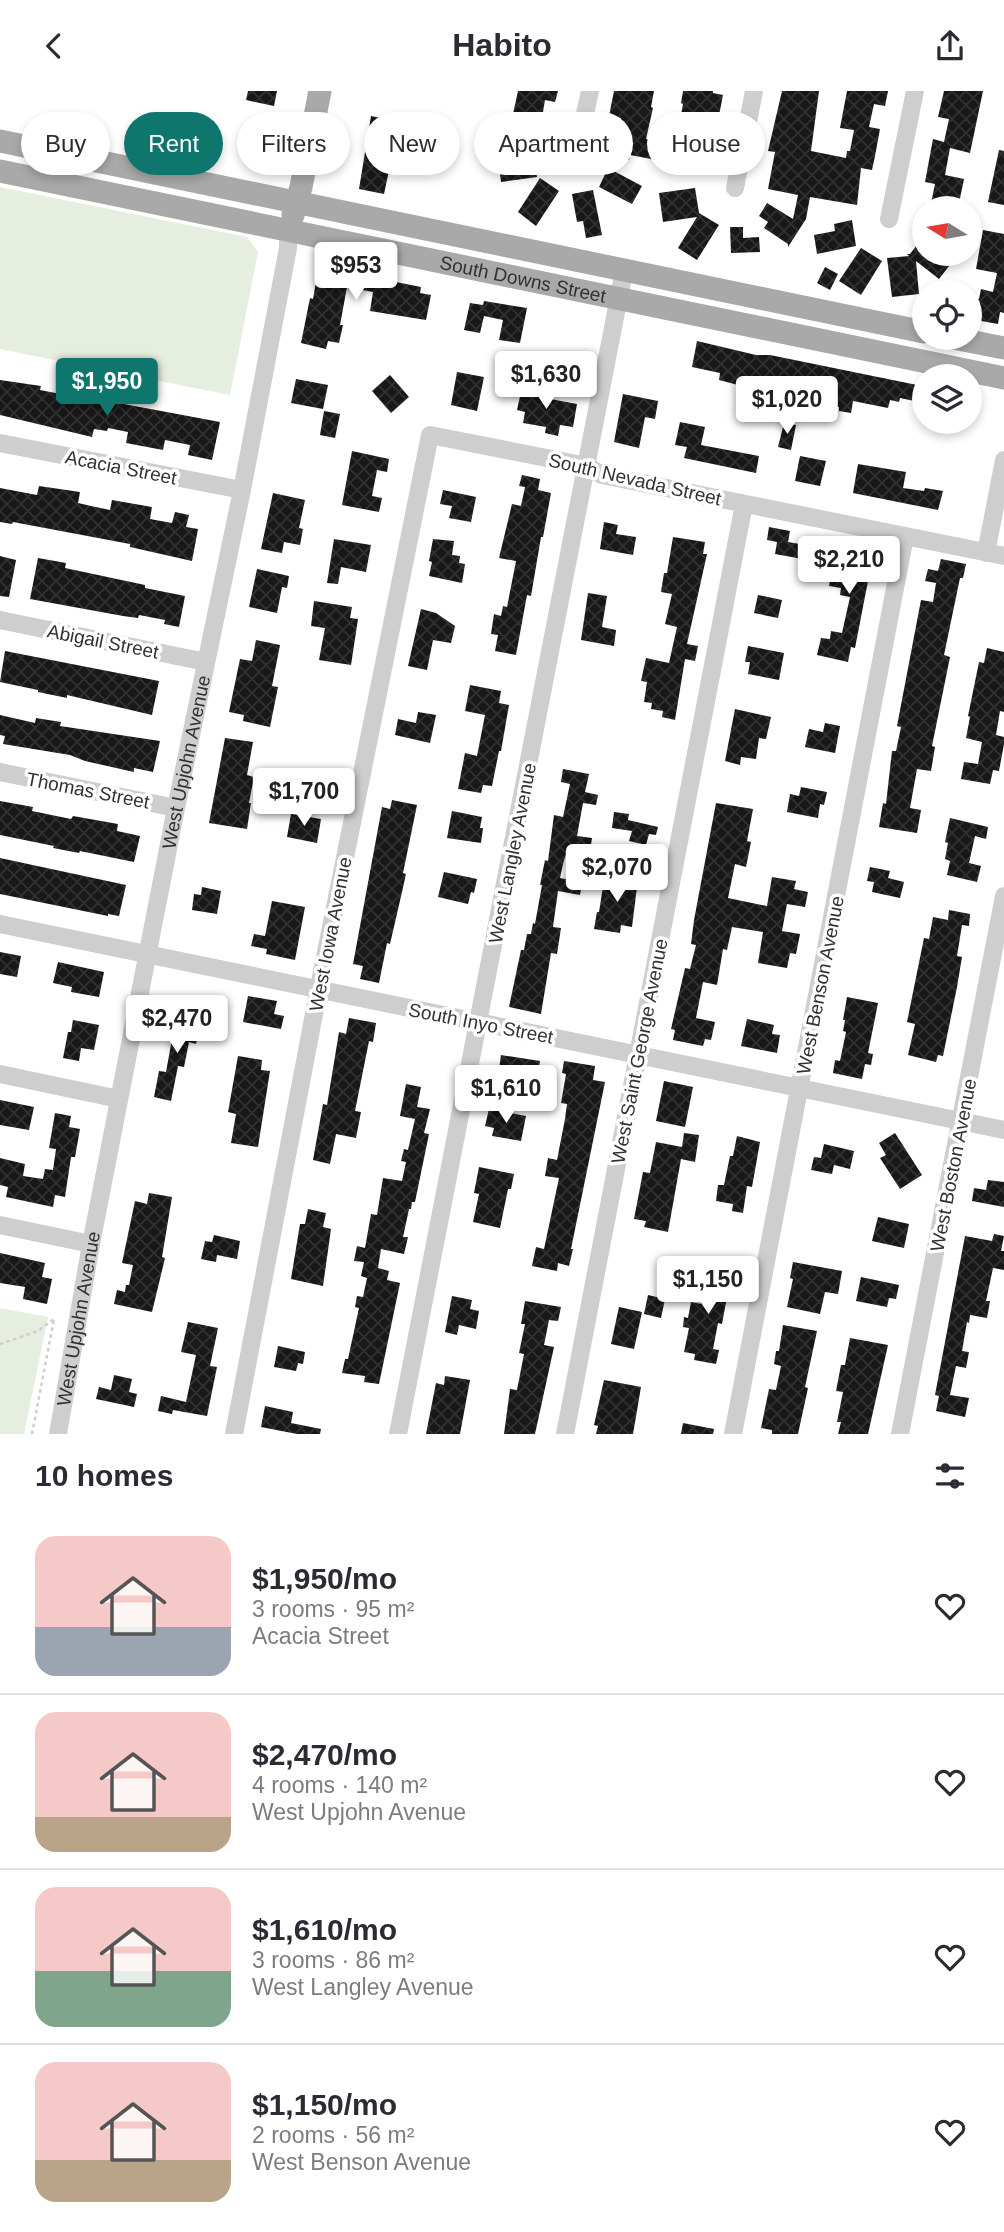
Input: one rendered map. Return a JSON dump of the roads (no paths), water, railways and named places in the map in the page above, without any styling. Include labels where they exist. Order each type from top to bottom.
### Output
[{"type":"main road","name":"West Upjohn Avenue","points":[[288,231],[320,91]]},
{"type":"main road","name":"South Downs Street","points":[[0,141],[912,330]]},
{"type":"main road","name":"South Downs Street","points":[[0,171],[1004,378]]},
{"type":"main road","points":[[982,344],[1004,348]]},
{"type":"street","points":[[585,112],[590,91]]},
{"type":"street","points":[[736,188],[754,91]]},
{"type":"street","points":[[889,219],[915,91]]},
{"type":"street","name":"West Upjohn Avenue","points":[[58,1434],[119,1099],[242,490],[288,248],[288,231]]},
{"type":"street","name":"West Langley Avenue","points":[[398,1434],[624,271]]},
{"type":"street","name":"South Nevada Street","points":[[430,435],[587,466],[603,475],[995,555]]},
{"type":"street","name":"West Iowa Avenue","points":[[234,1434],[318,991],[430,435]]},
{"type":"street","name":"Acacia Street","points":[[0,443],[242,490]]},
{"type":"street","points":[[995,555],[1004,460]]},
{"type":"street","name":"West Saint George Avenue","points":[[565,1434],[744,504]]},
{"type":"street","name":"West Benson Avenue","points":[[733,1434],[905,536]]},
{"type":"street","name":"Abigail Street","points":[[0,620],[206,662]]},
{"type":"street","name":"Thomas Street","points":[[0,772],[176,808]]},
{"type":"street","name":"West Boston Avenue","points":[[900,1434],[1004,896]]},
{"type":"street","name":"South Inyo Street","points":[[0,924],[1004,1130]]},
{"type":"street","points":[[0,1074],[119,1099]]},
{"type":"street","points":[[0,1225],[91,1244]]}]
